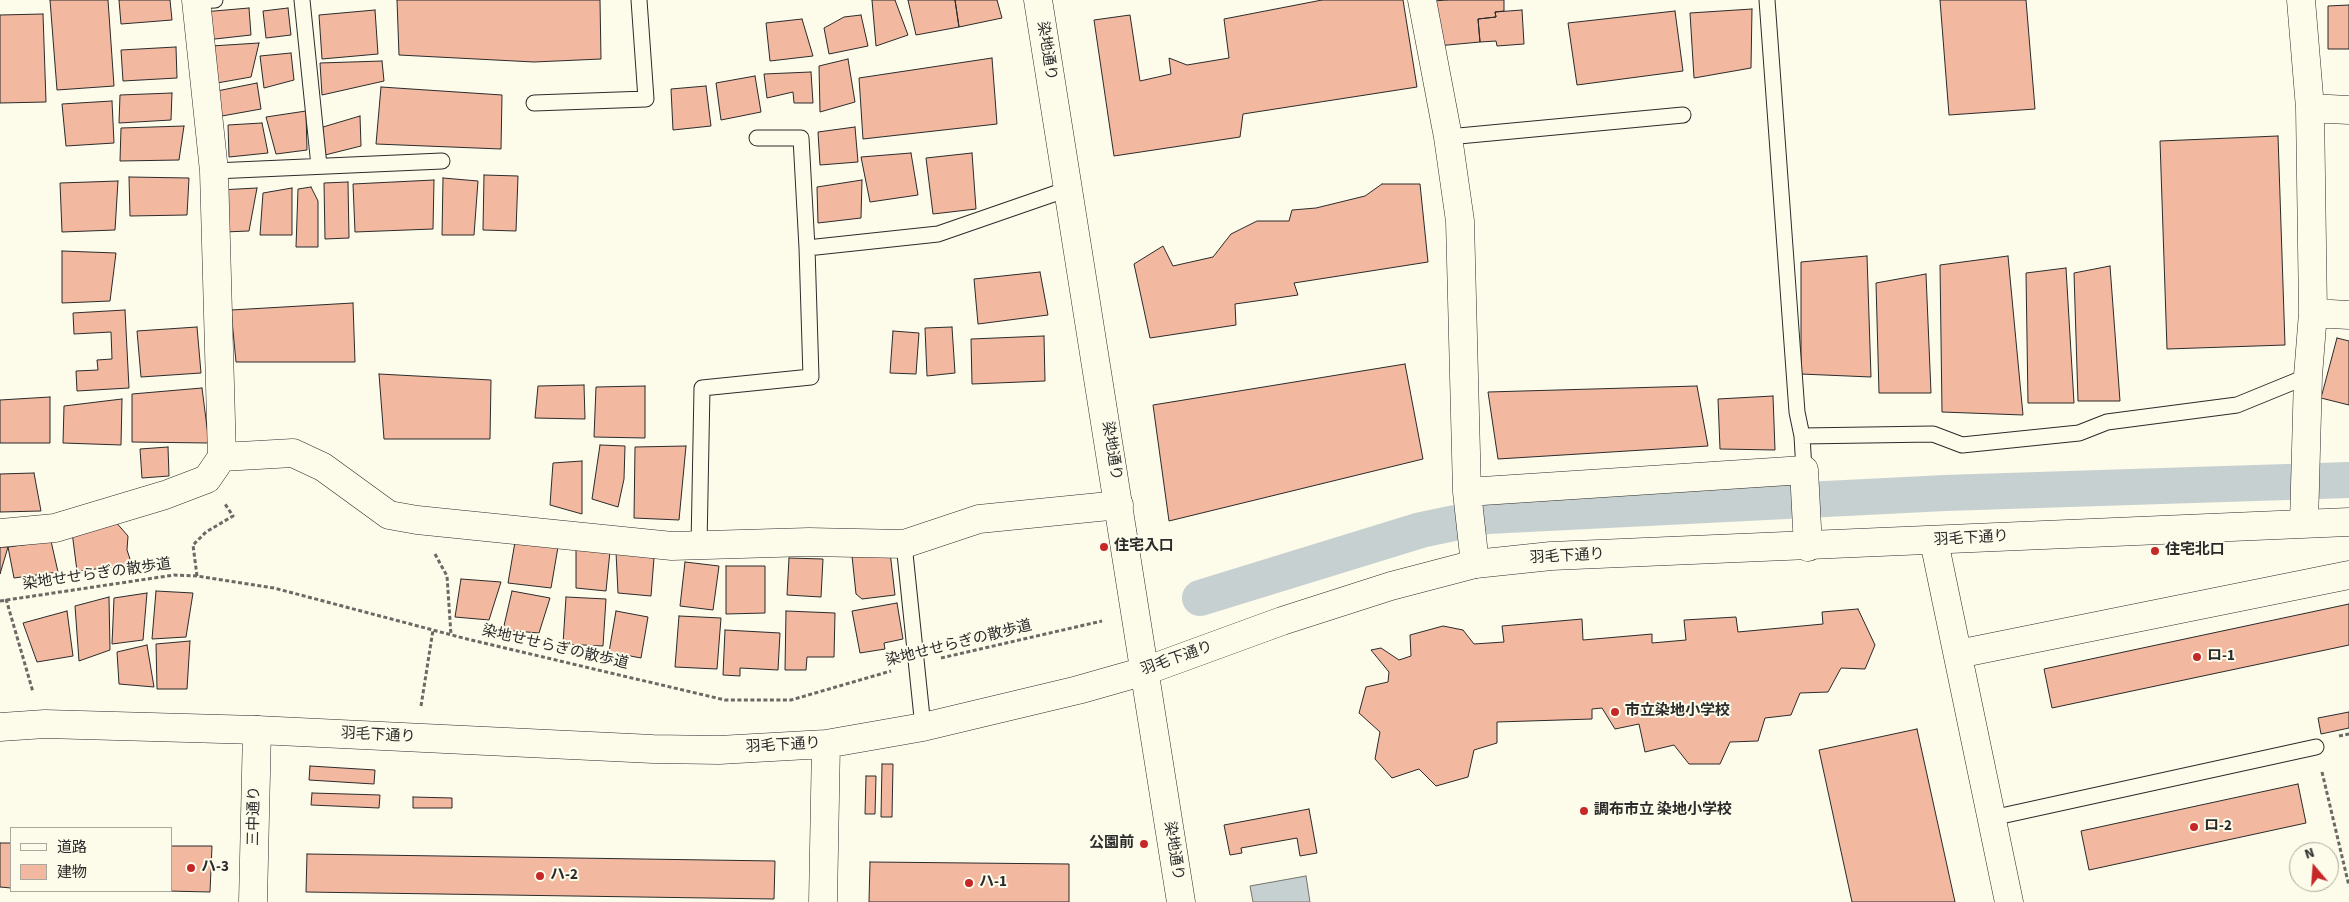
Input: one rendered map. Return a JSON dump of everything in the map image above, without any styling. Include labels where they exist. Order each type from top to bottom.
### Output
[{"type":"street","points":[[0,533],[55,528],[165,495],[208,479],[222,457],[214,170],[202,0]]},
{"type":"street","name":"染地通り","points":[[1038,0],[1120,505],[1181,902]]},
{"type":"street","points":[[1422,0],[1448,138],[1460,221],[1467,494],[1469,528],[1475,564]]},
{"type":"street","points":[[2301,0],[2310,108],[2313,313],[2304,458],[2304,510]]},
{"type":"street","points":[[2310,108],[2349,110]]},
{"type":"street","points":[[2313,313],[2349,315]]},
{"type":"street","points":[[222,457],[293,453],[323,467],[388,515],[417,520],[672,546],[809,542],[904,544],[979,519],[1120,505]]},
{"type":"street","points":[[1467,494],[1804,475],[1808,547]]},
{"type":"street","name":"羽毛下通り","points":[[0,726],[45,724],[257,730],[653,749],[719,750],[826,744],[923,727],[1078,690],[1145,671],[1282,621],[1382,589],[1475,564],[1551,556],[1934,541],[2304,510],[2349,522]]},
{"type":"street","points":[[1934,541],[2009,902]]},
{"type":"street","points":[[1958,654],[2349,575]]},
{"type":"street","name":"三中通り","points":[[253,902],[257,730]]},
{"type":"street","points":[[824,902],[826,744]]},
{"type":"lane","points":[[302,0],[320,166]]},
{"type":"lane","points":[[534,103],[646,99],[640,0]]},
{"type":"lane","points":[[1767,0],[1797,412],[1802,436],[1804,475]]},
{"type":"lane","points":[[1448,138],[1683,115]]},
{"type":"lane","points":[[699,546],[702,388],[811,378],[801,138],[757,138]]},
{"type":"lane","points":[[214,170],[442,161]]},
{"type":"lane","points":[[807,248],[938,234],[1068,189]]},
{"type":"lane","points":[[1802,436],[1933,434],[1962,445],[2079,433],[2107,422],[2237,405],[2308,376]]},
{"type":"lane","points":[[904,544],[923,727]]},
{"type":"lane","points":[[1992,818],[2316,747]]},
{"type":"path","points":[[417,520],[446,576],[451,635]]},
{"type":"path","points":[[198,576],[193,545],[206,532]]},
{"type":"path","name":"染地せせらぎの散歩道","points":[[0,601],[174,575],[198,576],[274,588],[451,635],[725,700],[791,700],[916,664],[1102,621]]},
{"type":"path","points":[[6,599],[35,699]]},
{"type":"path","points":[[420,712],[433,630]]},
{"type":"path","points":[[2349,734],[2320,740],[2316,747],[2349,886]]},
{"type":"shaded area","points":[[1306,876],[1310,902],[1253,902],[1250,886]]},
{"type":"building","points":[[50,0],[108,0],[114,86],[57,90]]},
{"type":"building","points":[[119,0],[170,0],[172,20],[121,24]]},
{"type":"building","points":[[397,0],[600,0],[601,59],[534,62],[399,55]]},
{"type":"building","points":[[872,0],[895,0],[908,35],[876,46]]},
{"type":"building","points":[[908,0],[955,0],[959,27],[916,35]]},
{"type":"building","points":[[955,0],[997,0],[1002,18],[959,27]]},
{"type":"building","points":[[1322,0],[1403,0],[1417,87],[1243,114],[1240,137],[1114,156],[1094,20],[1130,15],[1140,81],[1171,74],[1169,58],[1187,65],[1229,58],[1224,19]]},
{"type":"building","points":[[1504,0],[1504,11],[1495,12],[1496,17],[1478,19],[1480,42],[1437,46],[1433,1]]},
{"type":"building","points":[[1940,0],[2026,0],[2035,109],[1949,115]]},
{"type":"building","points":[[2349,5],[2349,49],[2328,49],[2328,6]]},
{"type":"building","points":[[249,8],[251,35],[206,40],[203,12]]},
{"type":"building","points":[[288,8],[291,35],[266,38],[263,11]]},
{"type":"building","points":[[1752,9],[1751,68],[1694,78],[1690,13]]},
{"type":"building","points":[[375,10],[378,54],[322,59],[319,15]]},
{"type":"building","points":[[1522,10],[1524,44],[1497,46],[1496,41],[1480,42],[1478,19],[1496,17],[1495,12]]},
{"type":"building","points":[[1675,11],[1683,71],[1577,85],[1568,23]]},
{"type":"building","points":[[43,14],[46,102],[0,103],[0,15]]},
{"type":"building","points":[[861,15],[868,46],[829,54],[824,28],[844,17]]},
{"type":"building","points":[[802,19],[813,56],[770,61],[766,23]]},
{"type":"building","points":[[259,43],[251,77],[217,83],[211,46]]},
{"type":"building","points":[[176,47],[177,78],[123,81],[121,50]]},
{"type":"building","points":[[291,53],[294,80],[264,88],[260,56]]},
{"type":"building","points":[[992,58],[997,124],[863,139],[859,78]]},
{"type":"building","points":[[848,59],[855,102],[820,112],[819,66]]},
{"type":"building","points":[[382,61],[384,81],[322,95],[320,63]]},
{"type":"building","points":[[811,72],[813,103],[794,103],[793,92],[767,98],[764,74]]},
{"type":"building","points":[[755,76],[761,112],[721,120],[716,83]]},
{"type":"building","points":[[257,83],[261,109],[222,116],[217,91]]},
{"type":"building","points":[[706,86],[711,126],[673,130],[671,89]]},
{"type":"building","points":[[381,87],[502,95],[501,149],[376,144]]},
{"type":"building","points":[[172,93],[171,120],[119,123],[120,95]]},
{"type":"building","points":[[112,101],[114,143],[66,146],[62,104]]},
{"type":"building","points":[[306,111],[307,150],[276,154],[266,117]]},
{"type":"building","points":[[360,116],[361,146],[321,156],[323,127]]},
{"type":"building","points":[[262,123],[268,153],[229,157],[228,125]]},
{"type":"building","points":[[184,126],[179,160],[120,161],[121,128]]},
{"type":"building","points":[[855,127],[858,162],[820,165],[818,132]]},
{"type":"building","points":[[2278,136],[2285,345],[2167,349],[2160,141]]},
{"type":"building","points":[[911,153],[918,195],[870,202],[861,157]]},
{"type":"building","points":[[972,153],[976,209],[933,214],[926,158]]},
{"type":"building","points":[[484,175],[518,176],[516,231],[483,230]]},
{"type":"building","points":[[129,177],[189,178],[187,215],[130,216]]},
{"type":"building","points":[[443,178],[478,181],[474,235],[442,235]]},
{"type":"building","points":[[434,180],[433,229],[355,232],[353,184]]},
{"type":"building","points":[[862,180],[861,218],[818,223],[817,187]]},
{"type":"building","points":[[118,181],[115,230],[62,232],[60,183]]},
{"type":"building","points":[[348,182],[349,238],[325,239],[324,183]]},
{"type":"building","points":[[1382,184],[1420,184],[1428,262],[1294,283],[1298,295],[1235,304],[1236,325],[1150,338],[1134,264],[1163,246],[1173,266],[1213,257],[1231,234],[1257,221],[1289,221],[1292,210],[1316,208],[1365,196]]},
{"type":"building","points":[[311,187],[318,201],[318,247],[296,247],[298,189]]},
{"type":"building","points":[[257,188],[249,231],[224,232],[219,190]]},
{"type":"building","points":[[292,188],[292,235],[260,235],[263,193]]},
{"type":"building","points":[[62,251],[116,253],[110,301],[62,303]]},
{"type":"building","points":[[1867,256],[1871,377],[1801,374],[1801,262]]},
{"type":"building","points":[[2008,256],[2023,415],[1942,412],[1940,265]]},
{"type":"building","points":[[2110,266],[2120,401],[2078,401],[2074,273]]},
{"type":"building","points":[[2066,268],[2074,403],[2028,403],[2026,273]]},
{"type":"building","points":[[1040,272],[1048,315],[978,324],[974,279]]},
{"type":"building","points":[[1926,274],[1931,393],[1879,393],[1876,283]]},
{"type":"building","points":[[353,303],[355,362],[236,362],[231,310]]},
{"type":"building","points":[[125,310],[129,388],[77,391],[76,371],[98,370],[97,360],[112,359],[111,332],[74,334],[73,313]]},
{"type":"building","points":[[197,327],[201,373],[141,377],[137,331]]},
{"type":"building","points":[[952,327],[955,373],[927,376],[925,328]]},
{"type":"building","points":[[893,331],[919,333],[916,374],[890,373]]},
{"type":"building","points":[[1044,336],[1045,381],[972,384],[971,339]]},
{"type":"building","points":[[2337,338],[2349,341],[2349,405],[2321,398]]},
{"type":"building","points":[[1405,364],[1423,459],[1169,521],[1153,405]]},
{"type":"building","points":[[379,374],[491,380],[490,439],[384,439]]},
{"type":"building","points":[[584,385],[585,419],[535,418],[538,386]]},
{"type":"building","points":[[645,386],[645,438],[594,437],[596,387]]},
{"type":"building","points":[[1697,386],[1708,446],[1498,459],[1488,392]]},
{"type":"building","points":[[202,388],[209,443],[132,442],[132,394]]},
{"type":"building","points":[[1773,396],[1775,450],[1720,449],[1718,399]]},
{"type":"building","points":[[50,397],[50,443],[0,443],[0,400]]},
{"type":"building","points":[[122,399],[121,445],[63,443],[64,406]]},
{"type":"building","points":[[600,445],[625,446],[624,479],[618,507],[592,499]]},
{"type":"building","points":[[686,446],[679,520],[634,518],[635,447]]},
{"type":"building","points":[[168,447],[169,476],[142,478],[140,449]]},
{"type":"building","points":[[582,461],[582,514],[550,505],[553,463]]},
{"type":"building","points":[[34,473],[41,511],[0,512],[0,474]]},
{"type":"building","points":[[114,520],[128,536],[127,550],[132,565],[77,571],[72,532]]},
{"type":"building","points":[[51,541],[58,572],[14,578],[8,547]]},
{"type":"building","points":[[515,542],[558,547],[551,588],[508,583]]},
{"type":"building","points":[[0,547],[8,547],[0,574]]},
{"type":"building","points":[[576,550],[610,551],[606,591],[576,588]]},
{"type":"building","points":[[616,552],[654,558],[651,596],[618,593]]},
{"type":"building","points":[[890,552],[895,595],[862,599],[856,594],[852,556]]},
{"type":"building","points":[[789,558],[823,559],[821,597],[787,595]]},
{"type":"building","points":[[685,562],[719,566],[713,610],[680,606]]},
{"type":"building","points":[[726,566],[765,566],[765,613],[726,614]]},
{"type":"building","points":[[461,579],[501,582],[489,620],[455,617]]},
{"type":"building","points":[[156,591],[193,593],[186,637],[152,639]]},
{"type":"building","points":[[512,591],[550,598],[539,633],[503,630]]},
{"type":"building","points":[[147,593],[143,640],[112,644],[114,598]]},
{"type":"building","points":[[109,597],[110,650],[79,661],[75,606]]},
{"type":"building","points":[[566,597],[606,599],[603,646],[563,644]]},
{"type":"building","points":[[897,603],[903,639],[884,643],[885,649],[860,653],[852,611]]},
{"type":"building","name":"ロ-1","points":[[2349,604],[2349,645],[2052,708],[2044,669]]},
{"type":"building","points":[[1858,609],[1875,645],[1865,669],[1841,668],[1828,692],[1800,693],[1791,715],[1765,718],[1758,741],[1730,742],[1720,764],[1689,764],[1674,745],[1645,752],[1639,724],[1615,729],[1602,708],[1592,709],[1592,719],[1497,722],[1497,743],[1474,750],[1468,777],[1436,786],[1419,769],[1392,778],[1375,759],[1380,732],[1359,713],[1366,687],[1388,682],[1389,672],[1371,650],[1381,648],[1399,660],[1411,656],[1410,635],[1443,626],[1463,630],[1474,644],[1504,642],[1502,626],[1582,619],[1583,640],[1652,634],[1652,643],[1686,640],[1684,620],[1736,617],[1738,632],[1823,624],[1822,612]]},
{"type":"building","points":[[67,611],[73,656],[37,662],[23,623]]},
{"type":"building","points":[[616,611],[648,617],[641,658],[609,652]]},
{"type":"building","points":[[786,611],[835,613],[834,657],[807,657],[806,670],[785,670]]},
{"type":"building","points":[[679,616],[721,618],[717,669],[675,667]]},
{"type":"building","points":[[725,630],[780,633],[778,670],[740,668],[740,676],[723,675]]},
{"type":"building","points":[[190,641],[187,689],[157,689],[156,644]]},
{"type":"building","points":[[147,645],[154,687],[119,684],[117,652]]},
{"type":"building","points":[[2349,712],[2349,728],[2321,734],[2318,718]]},
{"type":"building","points":[[1917,729],[1955,902],[1852,902],[1819,750]]},
{"type":"building","points":[[882,764],[893,764],[892,817],[881,817]]},
{"type":"building","points":[[310,766],[375,770],[374,784],[309,780]]},
{"type":"building","points":[[866,776],[876,776],[875,814],[865,814]]},
{"type":"building","name":"ロ-2","points":[[2298,784],[2306,823],[2089,870],[2081,831]]},
{"type":"building","points":[[312,793],[380,795],[379,808],[311,805]]},
{"type":"building","points":[[413,797],[452,798],[452,808],[413,808]]},
{"type":"building","points":[[1309,809],[1317,853],[1300,856],[1297,838],[1241,848],[1242,853],[1230,855],[1224,825]]},
{"type":"building","points":[[0,843],[10,843],[10,888],[0,887]]},
{"type":"building","name":"ハ-3","points":[[172,846],[212,846],[210,892],[172,891]]},
{"type":"building","name":"ハ-2","points":[[307,854],[775,861],[774,899],[306,892]]},
{"type":"building","name":"ハ-1","points":[[870,862],[1069,864],[1069,902],[869,902]]},
{"type":"waterway","points":[[1200,598],[1421,530],[1488,516],[1945,493],[2349,480]]},
{"type":"place","name":"住宅入口","points":[[1104,547]]},
{"type":"place","name":"住宅北口","points":[[2155,551]]},
{"type":"place","name":"ロ-1","points":[[2197,657]]},
{"type":"place","name":"市立染地小学校","points":[[1615,712]]},
{"type":"place","name":"調布市立 染地小学校","points":[[1584,811]]},
{"type":"place","name":"ロ-2","points":[[2194,827]]},
{"type":"place","name":"公園前","points":[[1144,844]]},
{"type":"place","name":"ハ-3","points":[[191,868]]},
{"type":"place","name":"ハ-2","points":[[540,876]]},
{"type":"place","name":"ハ-1","points":[[969,883]]}]
